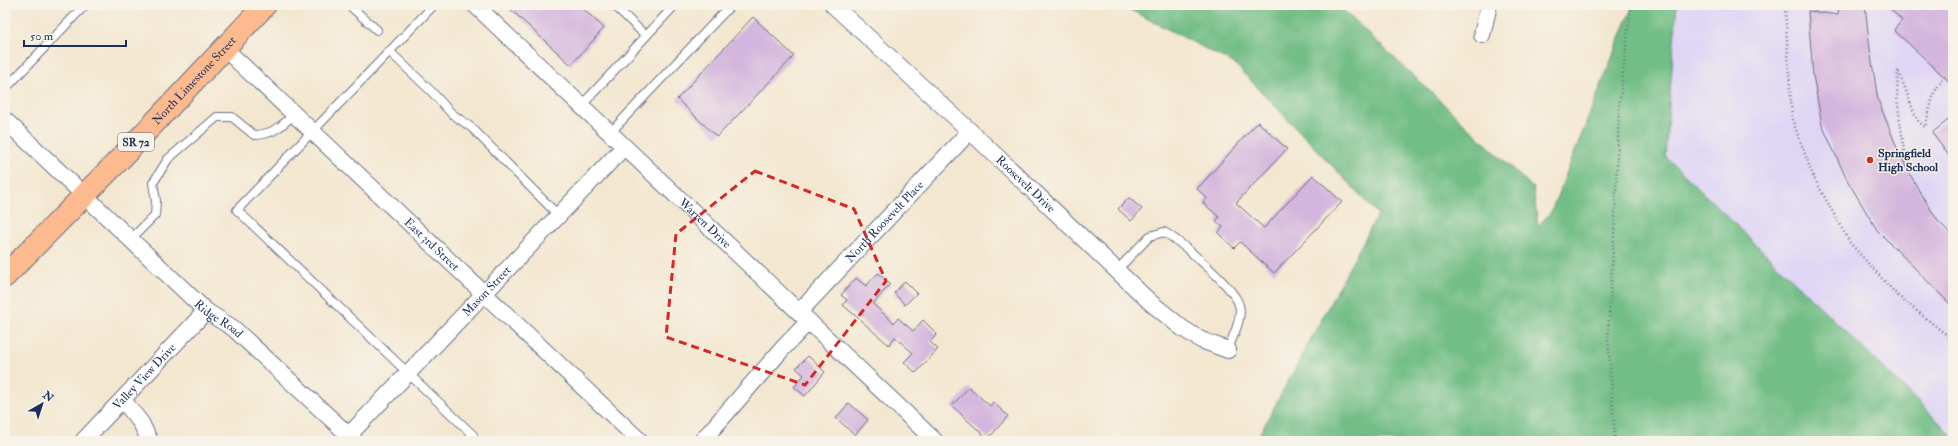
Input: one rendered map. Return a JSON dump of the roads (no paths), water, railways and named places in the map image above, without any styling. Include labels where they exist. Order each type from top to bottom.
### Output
[{"type":"main road","name":"North Limestone Street","points":[[5,276],[83,194],[124,155],[265,5]]},
{"type":"street","name":"Warren Drive","points":[[475,5],[935,441]]},
{"type":"street","name":"Roosevelt Drive","points":[[833,5],[970,131],[1117,270],[1182,328],[1201,340],[1228,350]]},
{"type":"street","points":[[1482,35],[1489,5]]},
{"type":"street","name":"East 3rd Street","points":[[224,48],[640,441]]},
{"type":"street","name":"Ridge Road","points":[[5,120],[206,311],[233,328],[352,438]]},
{"type":"street","name":"North Roosevelt Place","points":[[702,441],[784,347],[804,316],[970,131]]},
{"type":"street","name":"Mason Street","points":[[352,438],[409,373],[624,147]]},
{"type":"street","name":"Valley View Drive","points":[[83,441],[124,400],[206,311]]},
{"type":"street","points":[[124,400],[141,423],[150,441]]},
{"type":"lane","points":[[5,89],[85,5]]},
{"type":"lane","points":[[349,5],[378,30]]},
{"type":"lane","points":[[434,5],[237,210],[473,435]]},
{"type":"lane","points":[[614,5],[646,36]]},
{"type":"lane","points":[[582,106],[675,5]]},
{"type":"lane","points":[[610,133],[731,5]]},
{"type":"lane","points":[[389,51],[432,92],[451,113],[472,128],[560,216]]},
{"type":"lane","points":[[131,239],[155,215],[156,201],[153,183],[168,159],[217,117],[232,117],[254,136],[266,135],[281,126],[294,114]]},
{"type":"lane","points":[[1117,270],[1150,236],[1164,232],[1177,239],[1234,293],[1240,306],[1238,320],[1228,350]]},
{"type":"place","name":"Springfield High School","points":[[1870,160]]}]
